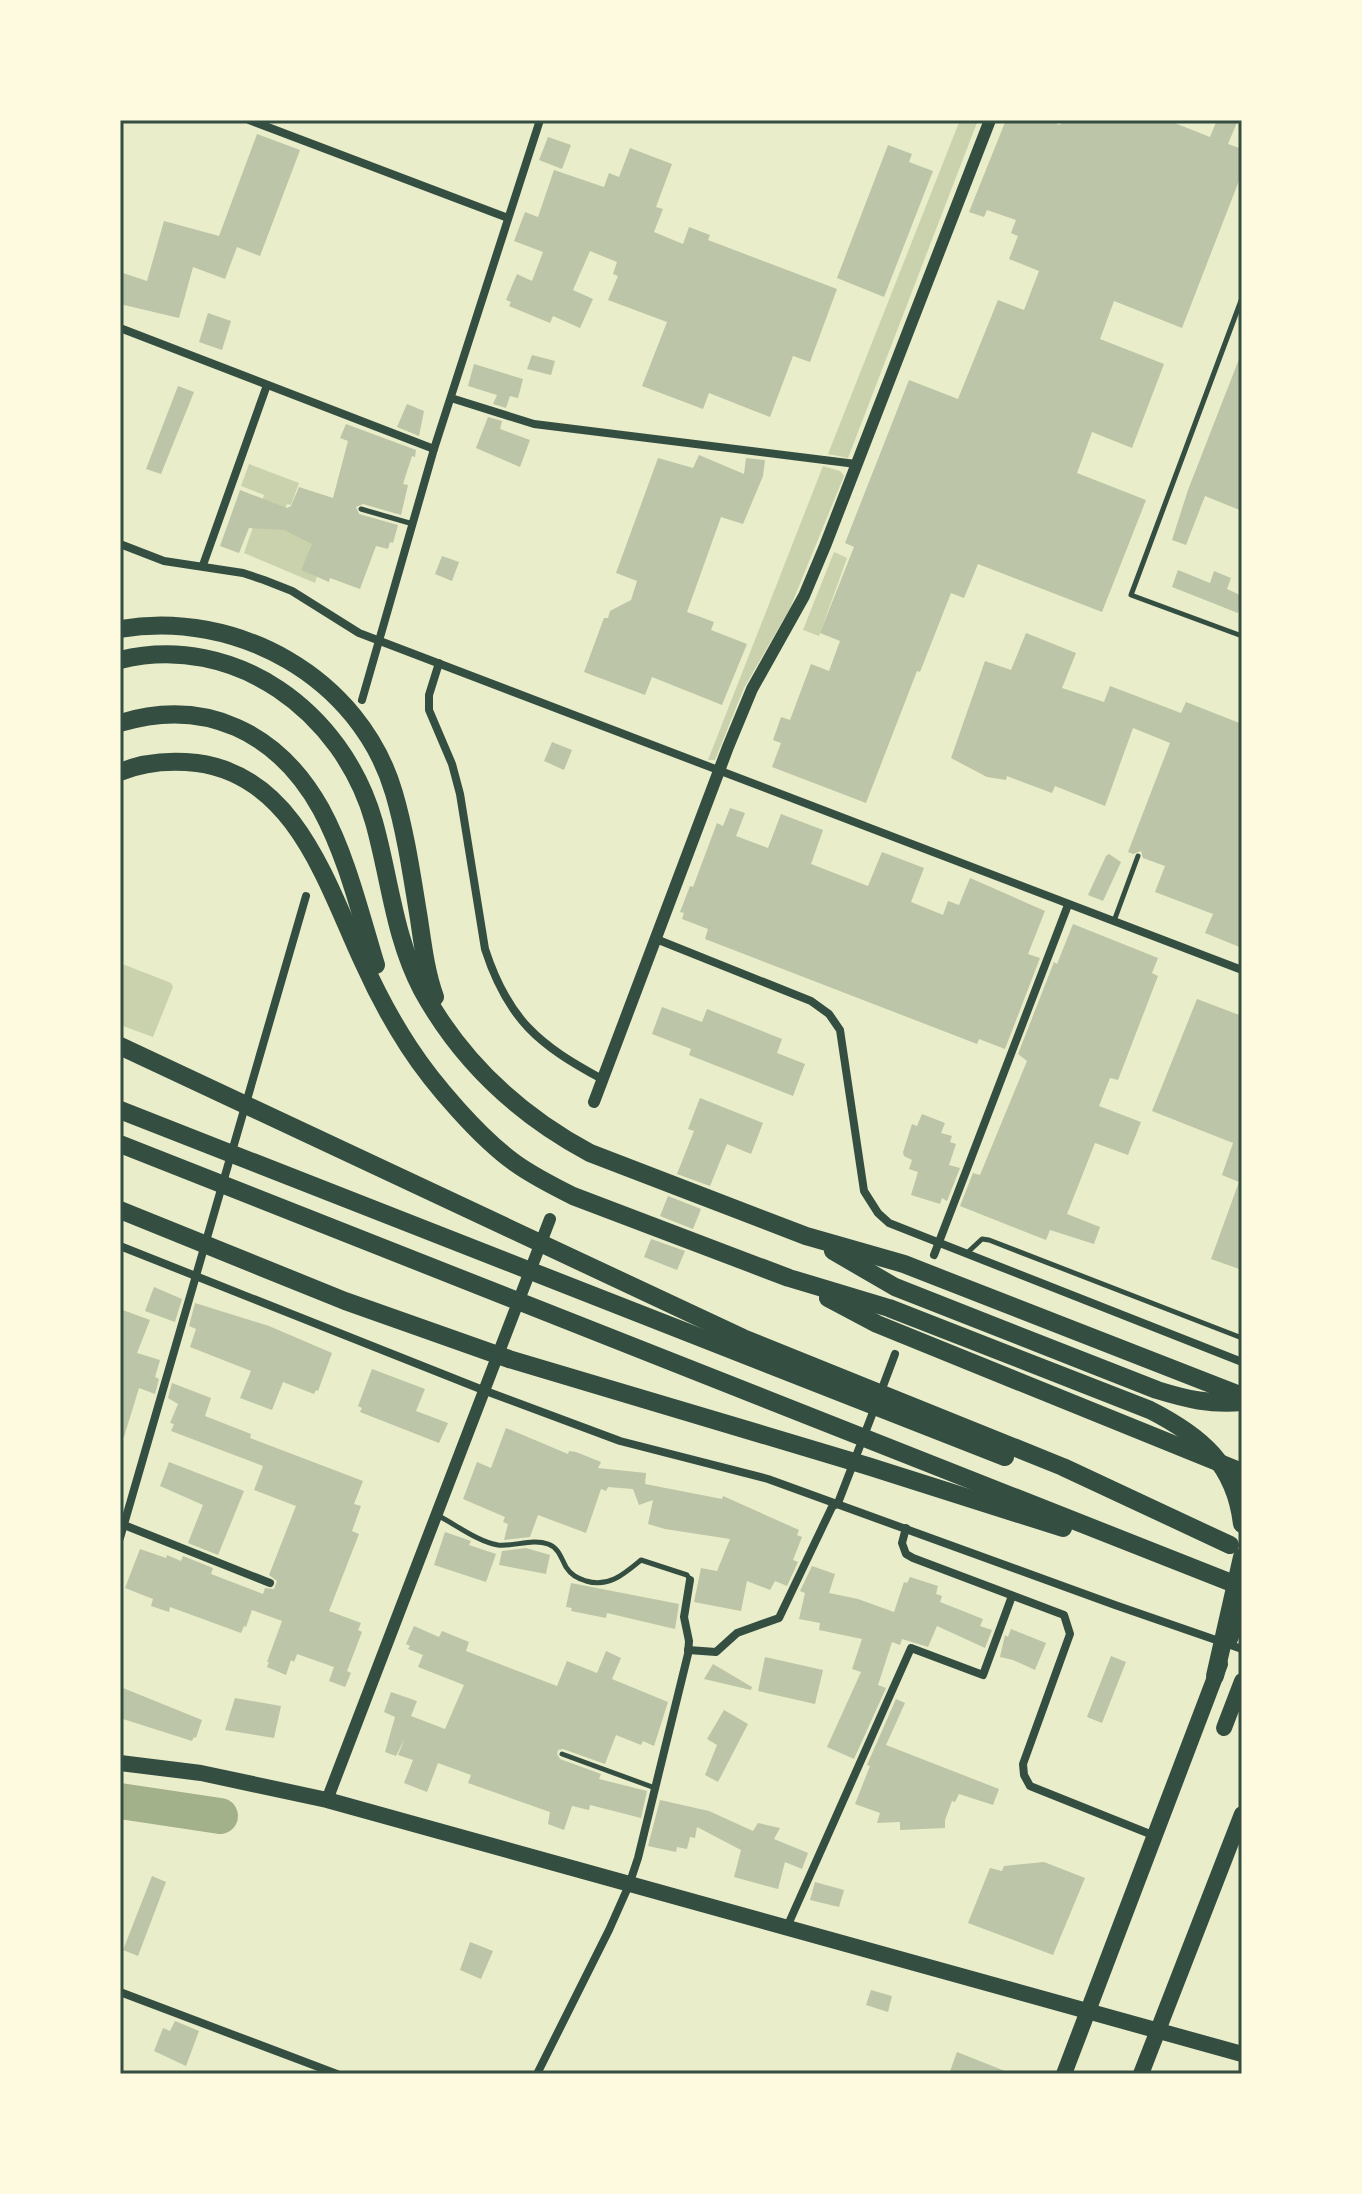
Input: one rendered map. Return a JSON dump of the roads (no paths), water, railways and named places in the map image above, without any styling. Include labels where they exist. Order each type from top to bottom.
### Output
[{"type":"highway","points":[[120,629],[171,624],[236,636],[265,647],[294,664],[321,683],[343,705],[379,757],[393,791],[424,957],[447,1030]]},
{"type":"highway","points":[[120,660],[159,654],[222,661],[252,672],[283,690],[311,714],[337,744],[374,819],[397,931],[423,992],[476,1068],[522,1111],[559,1137],[590,1153],[806,1236],[904,1264],[1242,1396]]},
{"type":"highway","points":[[120,723],[163,715],[211,718],[255,736],[292,767],[321,809],[348,872],[390,1014]]},
{"type":"highway","points":[[120,772],[156,762],[215,765],[242,776],[266,793],[304,838],[339,903],[363,962],[410,1048],[436,1082],[513,1162],[573,1196],[789,1278],[889,1308],[1150,1410],[1178,1424],[1203,1442],[1218,1458],[1230,1482],[1242,1524]]},
{"type":"highway","points":[[120,1046],[743,1338],[1063,1467],[1238,1550]]},
{"type":"highway","points":[[120,1110],[1238,1550]]},
{"type":"highway","points":[[120,1144],[1242,1587]]},
{"type":"highway","points":[[120,1210],[345,1301],[495,1354],[868,1466],[1218,1578]]},
{"type":"highway","points":[[806,1236],[895,1287],[1157,1390],[1219,1404],[1242,1402]]},
{"type":"highway","points":[[789,1278],[877,1324],[1242,1472]]},
{"type":"highway","points":[[1215,1676],[1238,1550]]},
{"type":"main road","points":[[1064,2074],[1242,1607]]},
{"type":"main road","points":[[1224,1728],[1242,1681]]},
{"type":"main road","points":[[120,1763],[201,1773],[327,1800],[1242,2054]]},
{"type":"main road","points":[[1141,2074],[1242,1814]]},
{"type":"street","points":[[249,120],[508,218]]},
{"type":"street","points":[[362,700],[434,449],[540,120]]},
{"type":"street","points":[[594,1102],[752,689],[804,596],[990,120]]},
{"type":"street","points":[[120,328],[434,449]]},
{"type":"street","points":[[203,565],[267,385]]},
{"type":"street","points":[[451,398],[534,424],[856,464]]},
{"type":"street","points":[[120,544],[164,561],[243,573],[292,591],[359,633],[1242,970]]},
{"type":"street","points":[[439,663],[429,695],[429,710],[452,764],[460,794],[490,964],[525,1026],[563,1058],[602,1079]]},
{"type":"street","points":[[120,1538],[306,896]]},
{"type":"street","points":[[934,1255],[1068,905]]},
{"type":"street","points":[[656,939],[811,1001],[829,1014],[840,1030],[864,1191],[878,1213],[889,1223],[1242,1362]]},
{"type":"street","points":[[327,1800],[550,1219]]},
{"type":"street","points":[[120,1246],[620,1441],[768,1479],[1242,1649]]},
{"type":"street","points":[[688,1650],[716,1652],[737,1633],[779,1618],[832,1507],[838,1503],[895,1354]]},
{"type":"street","points":[[124,1525],[270,1583]]},
{"type":"street","points":[[906,1528],[902,1543],[906,1554],[1064,1615],[1070,1634],[1023,1764],[1024,1775],[1030,1786],[1155,1836]]},
{"type":"street","points":[[537,2074],[629,1885],[688,1650],[684,1617],[690,1580]]},
{"type":"street","points":[[787,1928],[911,1648],[983,1675],[1012,1596]]},
{"type":"street","points":[[120,1992],[337,2074]]},
{"type":"lane","points":[[1242,298],[1131,595],[1242,636]]},
{"type":"lane","points":[[361,509],[413,524]]},
{"type":"lane","points":[[1114,922],[1138,856]]},
{"type":"lane","points":[[967,1254],[976,1242],[989,1240],[1242,1338]]},
{"type":"lane","points":[[1218,1458],[1242,1463]]},
{"type":"lane","points":[[436,1514],[496,1545],[548,1544],[557,1549],[569,1571],[576,1577],[595,1583],[605,1584],[641,1560],[687,1575],[690,1580]]},
{"type":"lane","points":[[562,1754],[655,1789]]},
{"type":"waterway","points":[[120,1801],[220,1816]]}]
